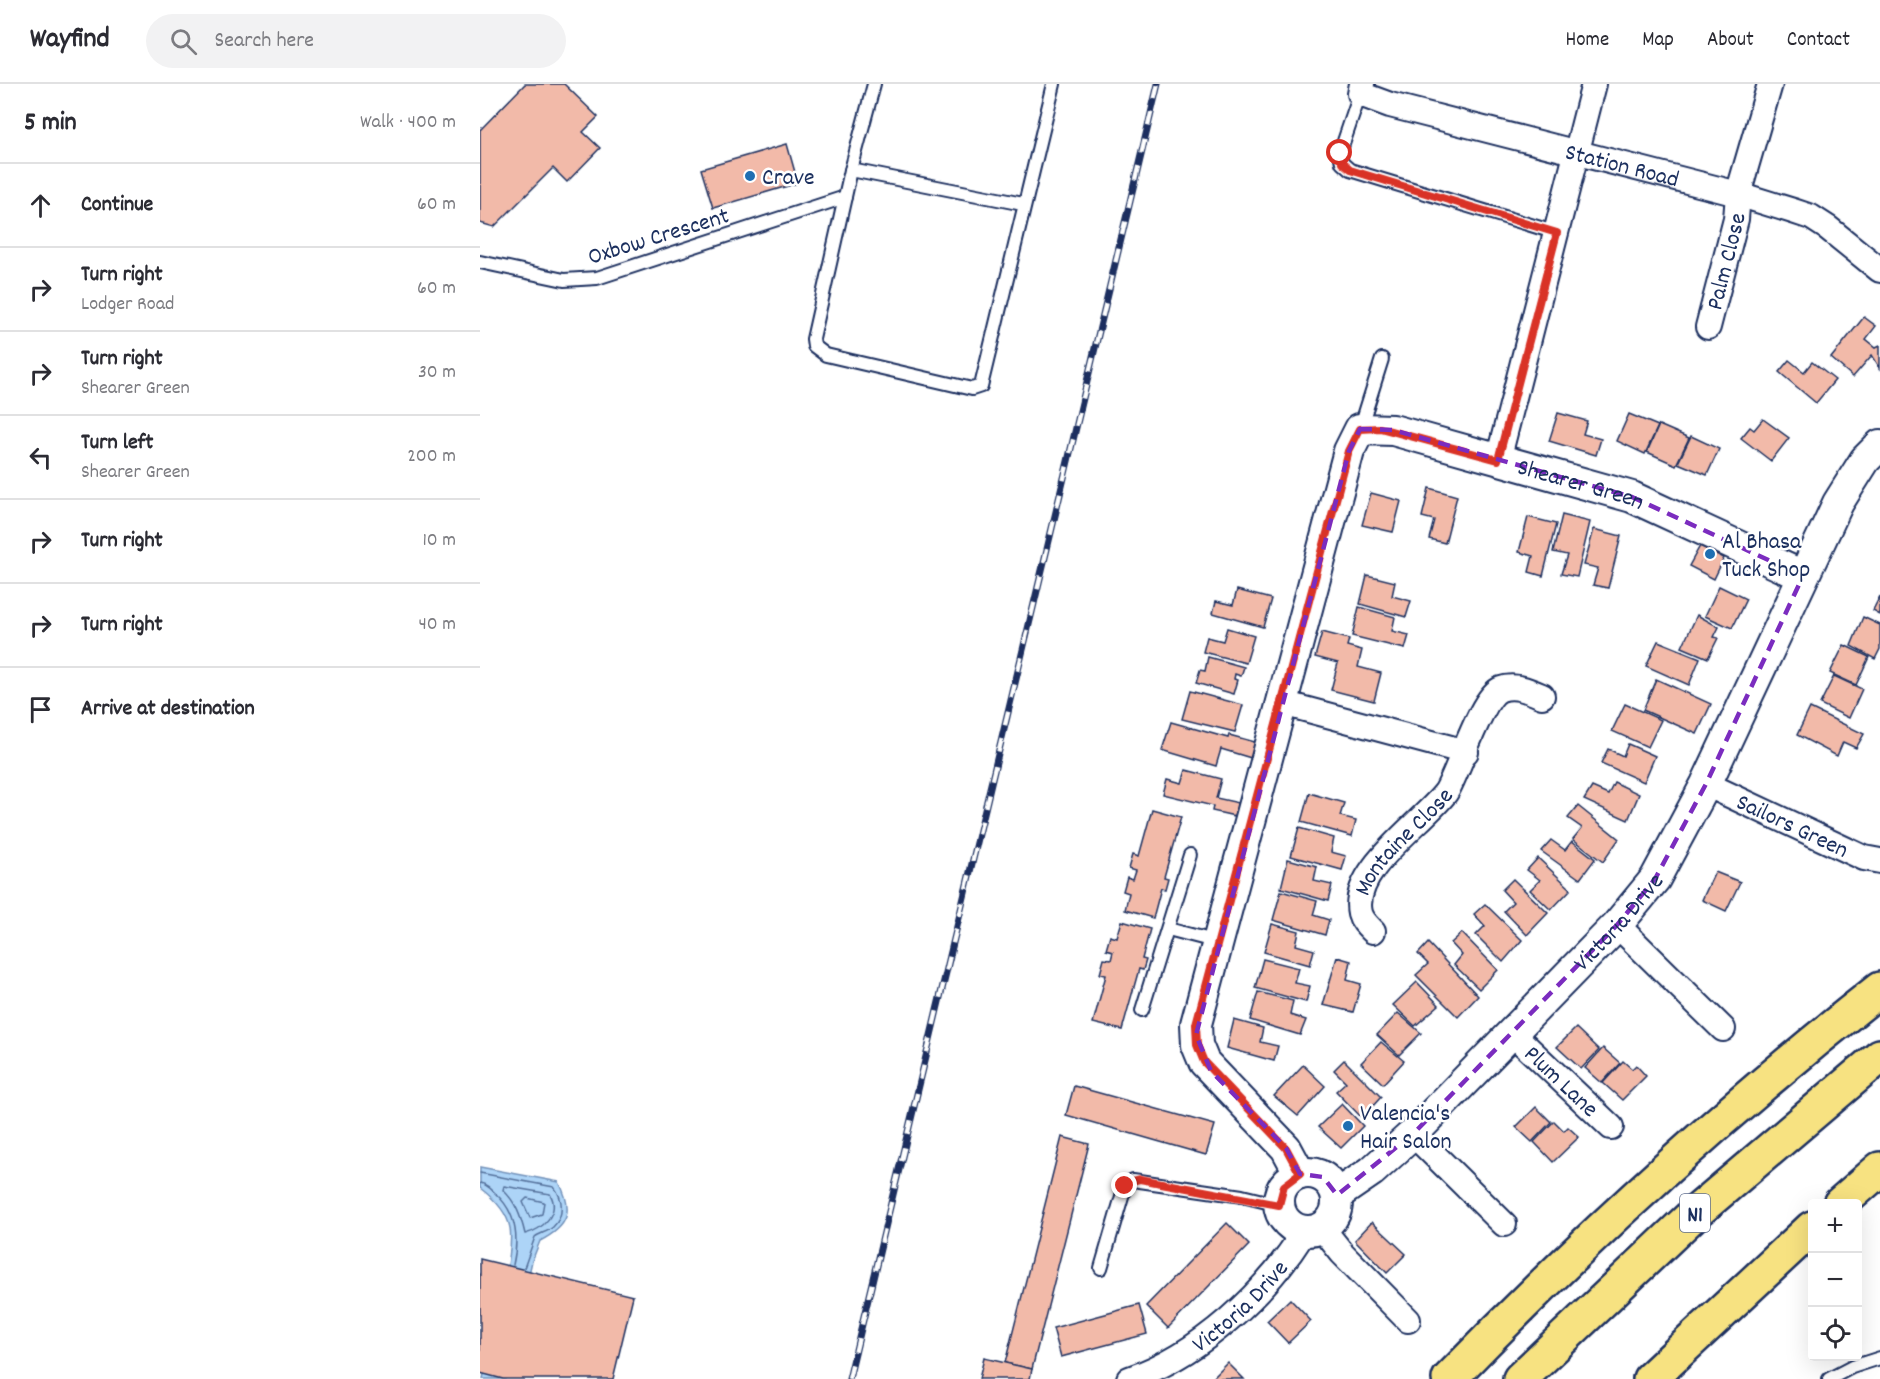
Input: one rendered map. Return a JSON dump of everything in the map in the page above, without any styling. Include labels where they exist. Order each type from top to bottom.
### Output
[{"type":"highway","points":[[1449,1379],[1637,1196],[1771,1078],[1880,989]]},
{"type":"highway","name":"N1","points":[[1520,1379],[1695,1213],[1880,1056]]},
{"type":"highway","points":[[1845,1199],[1880,1169]]},
{"type":"highway","points":[[1650,1379],[1808,1232]]},
{"type":"street","points":[[1498,460],[1578,154],[1594,84]]},
{"type":"street","name":"Palm Close","points":[[1708,327],[1736,219],[1738,194],[1770,84]]},
{"type":"street","name":"Station Road","points":[[1361,89],[1390,105],[1738,194],[1811,217],[1880,270]]},
{"type":"street","points":[[1300,1174],[1286,1148],[1211,1071],[1200,1056],[1196,1024],[1349,451],[1363,418]]},
{"type":"street","name":"Shearer Green","points":[[1363,418],[1393,430],[1632,497],[1803,576]]},
{"type":"street","name":"Victoria Drive","points":[[1337,1195],[1372,1171],[1413,1134],[1617,925],[1660,872],[1706,784],[1803,576],[1852,479],[1880,445]]},
{"type":"street","name":"Montaine Close","points":[[1373,931],[1360,914],[1360,900],[1367,876],[1439,801],[1454,779],[1487,702],[1499,689],[1527,689],[1542,696]]},
{"type":"street","name":"Montaine Close","points":[[1282,703],[1466,752]]},
{"type":"street","name":"Sailors Green","points":[[1706,784],[1864,858],[1880,861]]},
{"type":"street","points":[[1617,925],[1723,1029]]},
{"type":"street","name":"Plum Lane","points":[[1512,1033],[1611,1127]]},
{"type":"street","points":[[1413,1134],[1504,1224]]},
{"type":"street","points":[[1313,1230],[1335,1214],[1337,1195],[1332,1185],[1323,1177],[1312,1173],[1300,1174],[1284,1186],[1279,1205],[1282,1217],[1292,1227],[1313,1230],[1342,1253],[1408,1320]]},
{"type":"street","name":"Victoria Drive","points":[[1129,1379],[1155,1370],[1197,1346],[1278,1269],[1313,1230]]},
{"type":"lane","points":[[874,84],[851,170],[813,339],[818,352],[826,356],[978,388],[983,378],[1023,204],[1054,84]]},
{"type":"lane","points":[[1361,89],[1340,153],[1342,163],[1350,170],[1557,233]]},
{"type":"lane","points":[[851,170],[1023,204]]},
{"type":"lane","name":"Oxbow Crescent","points":[[480,262],[564,280],[597,278],[845,197]]},
{"type":"lane","points":[[1363,418],[1382,359]]},
{"type":"lane","points":[[1142,1010],[1190,855]]},
{"type":"lane","points":[[1168,929],[1218,942]]},
{"type":"lane","points":[[1101,1268],[1125,1186],[1133,1180],[1231,1194],[1279,1205]]},
{"type":"lane","points":[[1829,1379],[1852,1367],[1880,1358]]},
{"type":"highlighted area","points":[[1360,429],[1393,430],[1632,497],[1803,576],[1706,784],[1655,879],[1617,925],[1413,1134],[1337,1195],[1323,1177],[1300,1174],[1286,1148],[1211,1071],[1196,1035],[1349,451]]},
{"type":"water","points":[[480,1167],[559,1182],[564,1192],[567,1209],[563,1223],[557,1230],[540,1241],[532,1261],[505,1379],[483,1379],[506,1280],[511,1242],[510,1228],[503,1211],[480,1188]]},
{"type":"building","points":[[525,84],[564,84],[598,117],[583,132],[600,148],[567,182],[553,168],[494,227],[480,223],[480,130]]},
{"type":"building","name":"Crave","points":[[787,144],[798,183],[713,208],[701,169]]},
{"type":"building","points":[[1864,317],[1876,326],[1866,339],[1876,347],[1880,345],[1880,368],[1872,355],[1853,377],[1831,358]]},
{"type":"building","points":[[1789,360],[1804,372],[1812,362],[1835,380],[1816,403],[1779,372]]},
{"type":"building","points":[[1558,413],[1587,421],[1583,434],[1601,439],[1596,455],[1549,441]]},
{"type":"building","points":[[1629,414],[1658,426],[1645,454],[1617,441]]},
{"type":"building","points":[[1763,419],[1789,438],[1771,461],[1741,438],[1750,427],[1754,430]]},
{"type":"building","points":[[1659,425],[1689,438],[1676,465],[1647,452]]},
{"type":"building","points":[[1691,436],[1719,449],[1707,475],[1678,463]]},
{"type":"building","points":[[1429,488],[1457,496],[1445,543],[1429,539],[1434,520],[1422,517]]},
{"type":"building","points":[[1371,493],[1401,501],[1393,532],[1362,525]]},
{"type":"building","points":[[1562,515],[1590,522],[1577,577],[1561,574],[1567,555],[1553,552]]},
{"type":"building","points":[[1528,517],[1556,524],[1543,576],[1529,572],[1533,556],[1519,552]]},
{"type":"building","points":[[1594,529],[1621,536],[1608,588],[1593,585],[1598,568],[1584,565]]},
{"type":"building","points":[[1700,546],[1724,558],[1714,579],[1689,566]]},
{"type":"building","points":[[1367,575],[1395,582],[1392,596],[1411,601],[1406,617],[1360,604]]},
{"type":"building","points":[[1719,586],[1746,599],[1732,628],[1705,616]]},
{"type":"building","points":[[1237,590],[1271,599],[1263,627],[1213,613],[1216,601],[1233,605]]},
{"type":"building","points":[[1880,597],[1880,615],[1873,611]]},
{"type":"building","points":[[1359,607],[1395,617],[1392,631],[1409,635],[1405,649],[1352,636]]},
{"type":"building","points":[[1697,615],[1719,627],[1714,637],[1718,638],[1708,658],[1682,647]]},
{"type":"building","points":[[1863,617],[1880,625],[1880,649],[1875,659],[1851,646]]},
{"type":"building","points":[[1227,628],[1254,636],[1246,663],[1203,652],[1207,637],[1223,641]]},
{"type":"building","points":[[1322,632],[1349,639],[1347,646],[1362,650],[1358,667],[1381,673],[1374,701],[1331,690],[1338,663],[1315,657]]},
{"type":"building","points":[[1658,641],[1700,658],[1689,685],[1646,666]]},
{"type":"building","points":[[1844,645],[1869,657],[1856,685],[1830,673]]},
{"type":"building","points":[[1208,657],[1244,667],[1241,676],[1235,674],[1234,679],[1238,680],[1234,694],[1196,683],[1200,670],[1205,671]]},
{"type":"building","points":[[1834,676],[1862,689],[1849,718],[1820,704]]},
{"type":"building","points":[[1656,679],[1711,704],[1697,734],[1643,710]]},
{"type":"building","points":[[1190,691],[1243,705],[1235,732],[1182,719]]},
{"type":"building","points":[[1625,704],[1661,720],[1648,747],[1612,731]]},
{"type":"building","points":[[1810,708],[1864,734],[1856,748],[1843,742],[1837,756],[1797,735]]},
{"type":"building","points":[[1171,722],[1228,738],[1229,735],[1255,742],[1251,758],[1221,749],[1216,766],[1162,750]]},
{"type":"building","points":[[1628,744],[1655,756],[1644,782],[1601,763],[1608,749],[1623,756]]},
{"type":"building","points":[[1186,770],[1221,779],[1216,798],[1239,803],[1235,816],[1212,811],[1213,806],[1163,794],[1167,779],[1182,783]]},
{"type":"building","points":[[1614,782],[1639,794],[1628,820],[1584,800],[1592,787],[1608,794]]},
{"type":"building","points":[[1309,793],[1344,803],[1340,816],[1356,820],[1352,836],[1301,822]]},
{"type":"building","points":[[1578,806],[1619,839],[1603,862],[1573,839],[1582,828],[1568,818]]},
{"type":"building","points":[[1152,809],[1181,817],[1164,877],[1168,878],[1165,889],[1161,888],[1153,918],[1125,910],[1129,893],[1123,891],[1127,877],[1133,879],[1136,870],[1129,868],[1133,854],[1139,856]]},
{"type":"building","points":[[1299,828],[1334,838],[1331,852],[1346,856],[1342,870],[1291,856]]},
{"type":"building","points":[[1551,840],[1565,850],[1572,841],[1595,859],[1580,879],[1541,851]]},
{"type":"building","points":[[1538,858],[1571,889],[1551,910],[1530,890],[1540,880],[1527,870]]},
{"type":"building","points":[[1288,859],[1317,867],[1314,881],[1332,885],[1328,901],[1281,888]]},
{"type":"building","points":[[1715,872],[1740,882],[1726,911],[1702,900]]},
{"type":"building","points":[[1513,879],[1548,913],[1527,935],[1504,911],[1513,902],[1502,890]]},
{"type":"building","points":[[1281,891],[1317,901],[1313,915],[1329,920],[1325,935],[1273,920]]},
{"type":"building","points":[[1485,904],[1522,940],[1503,962],[1476,935],[1485,926],[1474,914]]},
{"type":"building","points":[[1122,921],[1150,929],[1142,959],[1146,960],[1143,970],[1139,969],[1122,1030],[1093,1023],[1106,975],[1100,974],[1104,959],[1111,960],[1113,952],[1106,950],[1110,936],[1117,938]]},
{"type":"building","points":[[1272,924],[1299,931],[1296,945],[1314,950],[1310,965],[1264,952]]},
{"type":"building","points":[[1462,933],[1498,970],[1479,989],[1454,965],[1462,955],[1451,943]]},
{"type":"building","points":[[1428,943],[1478,996],[1458,1017],[1416,975],[1428,964],[1418,954]]},
{"type":"building","points":[[1337,957],[1351,961],[1347,980],[1361,984],[1353,1012],[1323,1005]]},
{"type":"building","points":[[1263,959],[1299,968],[1295,983],[1310,986],[1306,1002],[1255,988]]},
{"type":"building","points":[[1417,982],[1439,1005],[1415,1026],[1393,1005]]},
{"type":"building","points":[[1258,992],[1293,1001],[1290,1015],[1306,1020],[1300,1035],[1250,1020]]},
{"type":"building","points":[[1398,1013],[1421,1033],[1399,1055],[1377,1035]]},
{"type":"building","points":[[1234,1020],[1263,1028],[1260,1042],[1278,1046],[1274,1061],[1227,1048]]},
{"type":"building","points":[[1576,1028],[1599,1050],[1581,1069],[1557,1047]]},
{"type":"building","points":[[1381,1042],[1404,1061],[1383,1084],[1361,1063]]},
{"type":"building","points":[[1603,1048],[1620,1063],[1602,1083],[1585,1068]]},
{"type":"building","points":[[1344,1060],[1381,1097],[1362,1118],[1336,1091],[1346,1082],[1334,1070]]},
{"type":"building","points":[[1623,1061],[1632,1069],[1636,1065],[1646,1076],[1622,1100],[1603,1083]]},
{"type":"building","points":[[1303,1065],[1325,1086],[1298,1116],[1274,1096]]},
{"type":"building","points":[[1074,1086],[1215,1125],[1206,1155],[1066,1115]]},
{"type":"building","points":[[1342,1104],[1363,1126],[1341,1148],[1318,1127]]},
{"type":"building","points":[[1536,1107],[1551,1122],[1532,1142],[1516,1127]]},
{"type":"building","points":[[1554,1121],[1564,1131],[1568,1127],[1579,1137],[1553,1162],[1534,1142]]},
{"type":"building","points":[[1062,1137],[1089,1144],[1032,1369],[1005,1363]]},
{"type":"building","points":[[1372,1222],[1406,1254],[1387,1273],[1355,1240]]},
{"type":"building","points":[[1227,1223],[1249,1245],[1168,1328],[1146,1306]]},
{"type":"building","points":[[480,1259],[633,1296],[613,1379],[503,1379],[480,1373]]},
{"type":"building","points":[[1290,1299],[1311,1321],[1288,1343],[1267,1321]]},
{"type":"building","points":[[1139,1305],[1147,1334],[1061,1357],[1053,1328]]},
{"type":"building","points":[[984,1358],[1032,1369],[1030,1379],[979,1379]]},
{"type":"building","points":[[1228,1363],[1244,1379],[1212,1379]]},
{"type":"railway","points":[[849,1379],[1158,84]]},
{"type":"place","name":"Crave","points":[[750,176]]},
{"type":"place","name":"Al Bhasa Tuck Shop","points":[[1710,554]]},
{"type":"place","name":"Valencia's Hair Salon","points":[[1348,1126]]},
{"type":"route","points":[[1125,1186],[1133,1180],[1140,1179],[1242,1196],[1279,1205],[1284,1186],[1300,1174],[1296,1162],[1286,1148],[1204,1062],[1197,1045],[1196,1024],[1349,451],[1360,429],[1380,428],[1498,460],[1557,233],[1350,170],[1342,163],[1340,153]]}]
